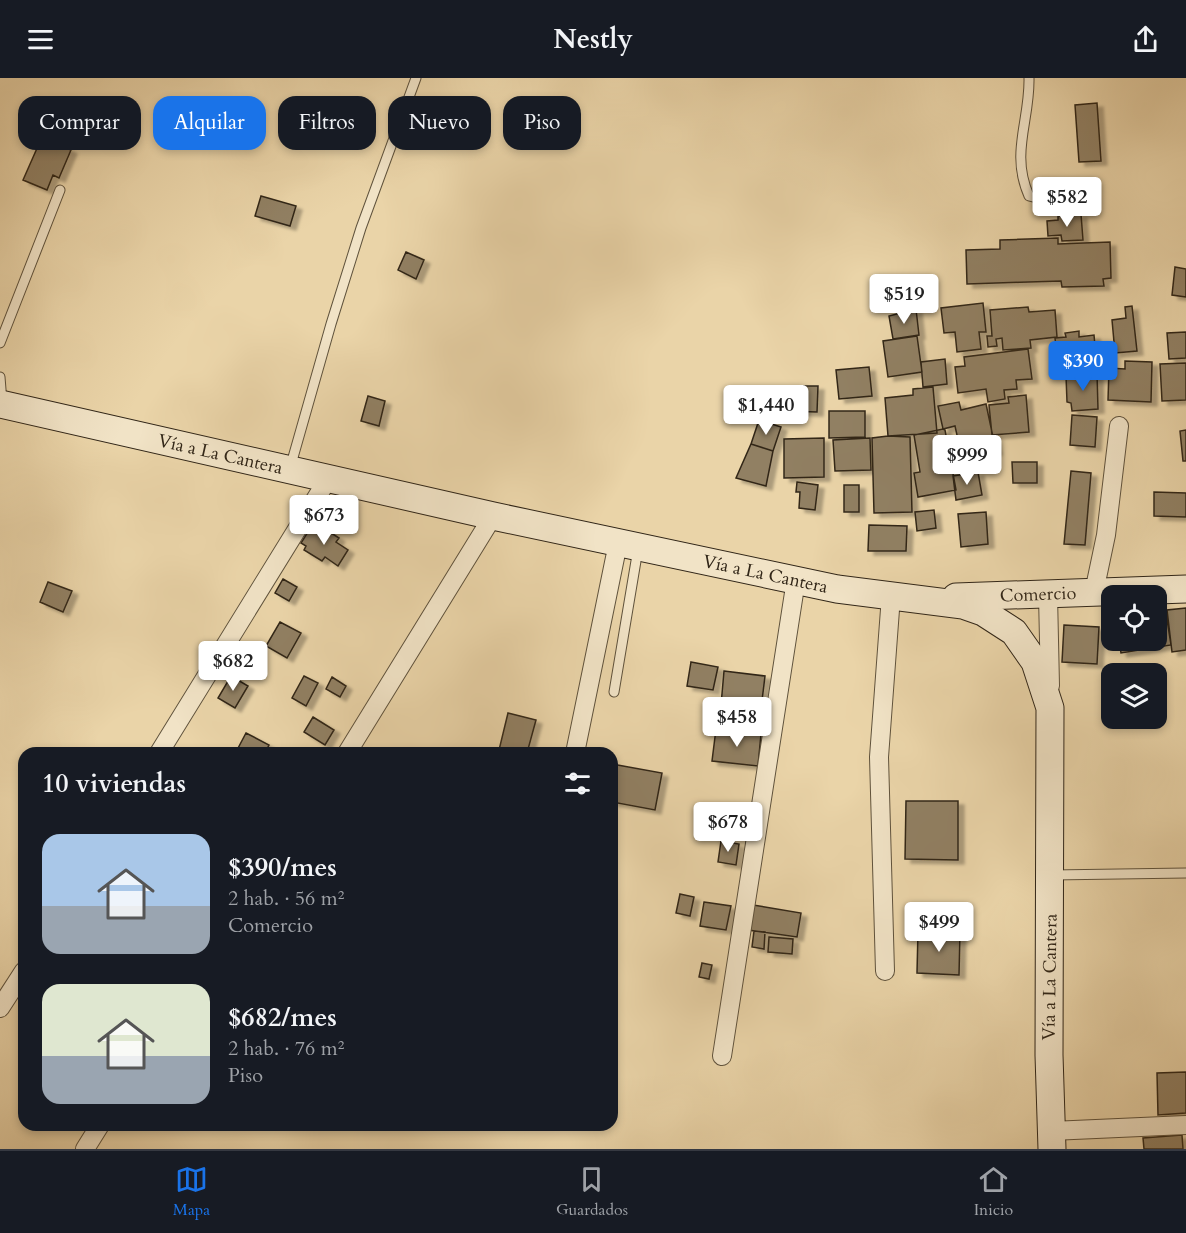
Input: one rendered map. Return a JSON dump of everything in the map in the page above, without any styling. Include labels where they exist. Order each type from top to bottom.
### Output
[{"type":"main road","name":"Vía a La Cantera","points":[[1,404],[628,545],[796,580],[963,605],[999,621],[1014,632],[1035,662],[1050,708],[1051,1140]]},
{"type":"main road","name":"Comercio","points":[[891,596],[1048,595],[1186,589]]},
{"type":"street","points":[[1094,592],[1106,535],[1119,426]]},
{"type":"street","points":[[163,747],[328,479]]},
{"type":"street","points":[[350,747],[493,516]]},
{"type":"street","points":[[577,747],[628,545]]},
{"type":"street","points":[[722,1056],[796,580]]},
{"type":"street","points":[[1048,595],[1050,708]]},
{"type":"street","points":[[885,971],[879,758],[891,596]]},
{"type":"street","points":[[0,1008],[18,980]]},
{"type":"street","points":[[1051,1140],[1186,1125]]},
{"type":"street","points":[[85,1149],[96,1131]]},
{"type":"lane","points":[[289,470],[348,271],[416,78]]},
{"type":"lane","points":[[1029,78],[1021,145],[1021,176],[1029,196],[1049,201],[1074,197]]},
{"type":"lane","points":[[0,343],[60,190]]},
{"type":"lane","points":[[0,377],[1,404]]},
{"type":"lane","points":[[614,692],[628,545]]},
{"type":"lane","points":[[1052,875],[1186,873]]},
{"type":"building","points":[[1097,103],[1101,161],[1079,162],[1075,105]]},
{"type":"building","points":[[36,150],[71,150],[59,178],[53,175],[47,190],[23,180]]},
{"type":"building","points":[[261,196],[296,206],[290,226],[255,216]]},
{"type":"building","points":[[1081,214],[1083,240],[1062,241],[1061,235],[1048,236],[1047,221],[1058,220],[1058,216]]},
{"type":"building","points":[[1058,238],[1058,244],[1110,242],[1111,278],[1103,279],[1104,286],[1062,287],[1061,281],[967,284],[966,250],[1000,249],[1000,240]]},
{"type":"building","points":[[406,252],[424,260],[416,279],[398,270]]},
{"type":"building","points":[[1175,267],[1186,269],[1186,297],[1172,295]]},
{"type":"building","points":[[983,303],[986,332],[979,332],[981,349],[957,352],[955,332],[944,333],[941,308]]},
{"type":"building","points":[[1132,306],[1137,351],[1115,353],[1112,320],[1126,318],[1125,307]]},
{"type":"building","points":[[1028,307],[1029,312],[1055,310],[1057,337],[1030,340],[1031,348],[1003,350],[1002,338],[996,339],[997,346],[988,347],[987,336],[992,336],[990,310]]},
{"type":"building","points":[[916,309],[919,335],[893,339],[889,316]]},
{"type":"building","points":[[1079,331],[1079,337],[1094,335],[1097,367],[1071,369],[1072,374],[1059,375],[1055,338],[1066,337],[1065,333]]},
{"type":"building","points":[[1186,332],[1186,358],[1169,359],[1167,333]]},
{"type":"building","points":[[917,336],[922,372],[888,377],[883,341]]},
{"type":"building","points":[[1028,349],[1032,379],[1016,380],[1017,389],[1004,390],[1005,399],[988,402],[986,389],[958,393],[955,367],[965,366],[964,357]]},
{"type":"building","points":[[945,359],[947,384],[923,387],[921,362]]},
{"type":"building","points":[[1125,361],[1152,362],[1151,402],[1108,400],[1109,368],[1125,369]]},
{"type":"building","points":[[1186,363],[1186,400],[1162,401],[1160,364]]},
{"type":"building","points":[[869,367],[872,396],[839,399],[836,370]]},
{"type":"building","points":[[1097,373],[1098,409],[1072,411],[1071,403],[1067,402],[1066,376]]},
{"type":"building","points":[[786,386],[818,386],[817,412],[785,411]]},
{"type":"building","points":[[933,387],[937,433],[888,436],[885,398],[913,395],[913,389]]},
{"type":"building","points":[[1026,395],[1029,432],[992,435],[989,405],[1009,403],[1008,397]]},
{"type":"building","points":[[368,396],[385,401],[379,426],[361,421]]},
{"type":"building","points":[[959,402],[961,410],[986,404],[996,451],[962,458],[955,426],[943,429],[938,406]]},
{"type":"building","points":[[829,411],[865,411],[865,437],[829,438]]},
{"type":"building","points":[[1072,415],[1097,417],[1095,447],[1070,445]]},
{"type":"building","points":[[759,420],[781,427],[773,451],[751,444]]},
{"type":"building","points":[[943,429],[956,490],[918,497],[914,473],[920,472],[914,435]]},
{"type":"building","points":[[1186,430],[1186,461],[1183,461],[1180,431]]},
{"type":"building","points":[[910,437],[912,512],[874,513],[872,438]]},
{"type":"building","points":[[824,438],[824,477],[784,478],[784,439]]},
{"type":"building","points":[[870,438],[871,470],[835,471],[833,440]]},
{"type":"building","points":[[751,444],[773,451],[766,486],[736,478]]},
{"type":"building","points":[[1012,462],[1037,462],[1037,483],[1013,483]]},
{"type":"building","points":[[1071,471],[1091,473],[1085,545],[1064,544]]},
{"type":"building","points":[[978,472],[982,495],[956,500],[953,476]]},
{"type":"building","points":[[797,482],[818,485],[815,510],[799,508],[800,492],[796,492]]},
{"type":"building","points":[[844,485],[859,485],[859,512],[844,512]]},
{"type":"building","points":[[1154,492],[1186,493],[1186,517],[1154,516]]},
{"type":"building","points":[[934,510],[936,528],[917,531],[915,512]]},
{"type":"building","points":[[986,512],[988,544],[961,547],[958,514]]},
{"type":"building","points":[[869,525],[907,526],[906,551],[868,551]]},
{"type":"building","points":[[311,527],[319,532],[322,527],[339,538],[336,542],[348,550],[338,566],[325,557],[322,561],[304,550],[306,546],[301,543]]},
{"type":"building","points":[[283,579],[297,587],[289,601],[275,593]]},
{"type":"building","points":[[48,582],[72,591],[63,612],[40,602]]},
{"type":"building","points":[[1186,608],[1186,650],[1172,652],[1167,610]]},
{"type":"building","points":[[1167,620],[1171,645],[1167,646]]},
{"type":"building","points":[[280,622],[301,633],[287,658],[266,646]]},
{"type":"building","points":[[1064,625],[1099,627],[1097,664],[1062,662]]},
{"type":"building","points":[[691,662],[718,667],[713,690],[687,686]]},
{"type":"building","points":[[724,671],[765,676],[761,709],[721,705]]},
{"type":"building","points":[[231,676],[248,686],[235,708],[218,698]]},
{"type":"building","points":[[304,676],[318,683],[306,706],[292,698]]},
{"type":"building","points":[[332,677],[346,686],[340,697],[326,689]]},
{"type":"building","points":[[508,713],[536,720],[529,747],[500,747]]},
{"type":"building","points":[[313,717],[334,730],[325,745],[304,732]]},
{"type":"building","points":[[716,729],[761,734],[758,766],[712,761]]},
{"type":"building","points":[[246,733],[269,745],[268,747],[239,747]]},
{"type":"building","points":[[618,765],[662,773],[655,810],[618,803]]},
{"type":"building","points":[[906,801],[958,801],[958,860],[905,859]]},
{"type":"building","points":[[721,841],[739,844],[736,865],[718,862]]},
{"type":"building","points":[[680,894],[694,897],[690,916],[676,913]]},
{"type":"building","points":[[704,902],[731,906],[726,930],[700,926]]},
{"type":"building","points":[[753,905],[801,913],[797,937],[748,930]]},
{"type":"building","points":[[754,931],[765,932],[764,949],[752,947]]},
{"type":"building","points":[[918,931],[960,932],[959,975],[917,973]]},
{"type":"building","points":[[769,937],[793,939],[792,954],[768,952]]},
{"type":"building","points":[[702,963],[712,965],[709,979],[699,977]]},
{"type":"building","points":[[1186,1072],[1186,1113],[1158,1115],[1157,1073]]},
{"type":"building","points":[[1182,1135],[1183,1149],[1144,1149],[1143,1138]]}]
